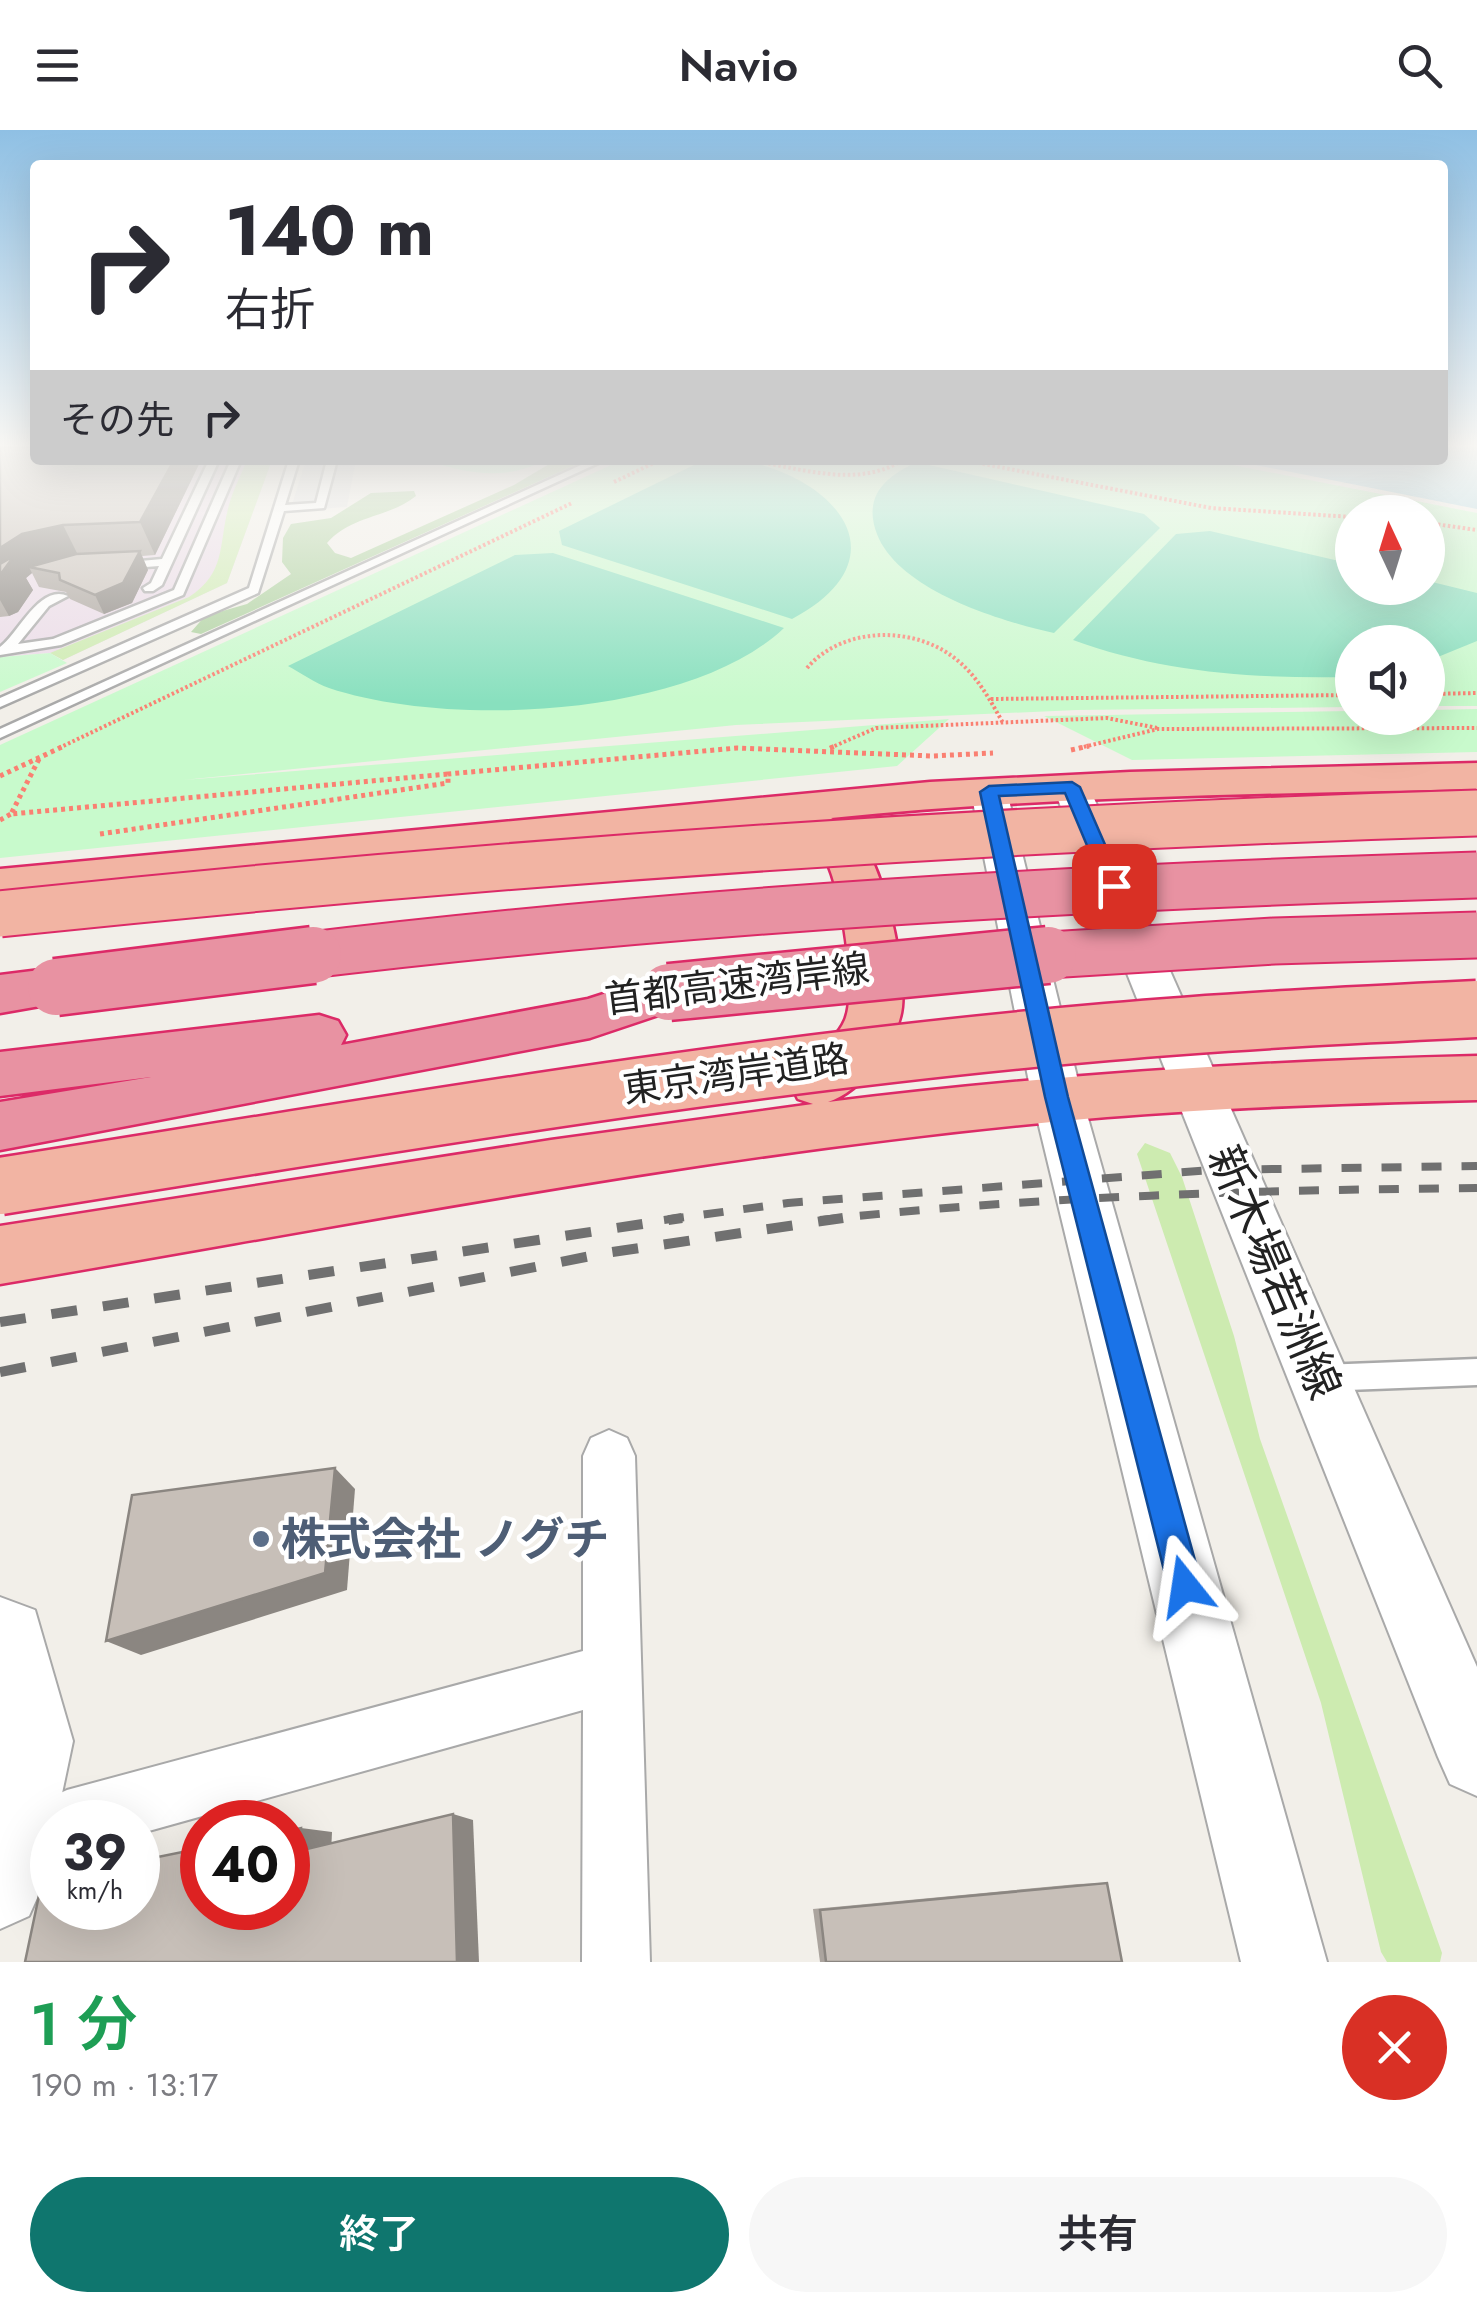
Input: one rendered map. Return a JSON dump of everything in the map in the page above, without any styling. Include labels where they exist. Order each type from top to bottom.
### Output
[{"type":"highway","points":[[0,884],[773,809],[997,772],[1065,769],[1477,776]]},
{"type":"highway","points":[[562,1162],[822,1081],[867,1034],[877,1002],[855,872],[844,851],[808,822],[773,809]]},
{"type":"highway","points":[[0,914],[708,848],[1190,822],[1477,813]]},
{"type":"highway","name":"首都高速湾岸線","points":[[0,990],[56,987],[580,926],[806,906],[1099,889],[1477,875]]},
{"type":"highway","name":"首都高速湾岸線","points":[[4,1100],[497,1036],[590,1018],[670,992],[877,966],[1284,939],[1477,935]]},
{"type":"highway","name":"東京湾岸道路","points":[[0,1186],[623,1090],[941,1046],[1277,1018],[1477,1009]]},
{"type":"highway","points":[[0,1255],[562,1162],[1056,1097],[1197,1085],[1477,1078]]},
{"type":"street","name":"新木場若洲線","points":[[1065,769],[1477,1757]]},
{"type":"street","points":[[997,772],[1056,1097],[1284,1962]]},
{"type":"street","points":[[609,1456],[616,1962]]},
{"type":"street","points":[[0,1632],[9,1636],[34,1741],[33,1800]]},
{"type":"street","points":[[160,1806],[610,1673]]},
{"type":"lane","points":[[149,588],[156,585],[181,532]]},
{"type":"lane","points":[[4,651],[56,642],[179,592],[205,532]]},
{"type":"lane","points":[[0,703],[254,590],[272,532]]},
{"type":"lane","points":[[0,734],[441,532]]},
{"type":"lane","points":[[99,567],[167,562]]},
{"type":"lane","points":[[128,580],[167,562]]},
{"type":"lane","points":[[114,574],[137,564]]},
{"type":"lane","points":[[4,651],[45,603],[62,596]]},
{"type":"lane","points":[[32,620],[76,602]]},
{"type":"lane","points":[[4,651],[97,611]]},
{"type":"lane","points":[[1320,1378],[1477,1372]]},
{"type":"path","points":[[0,776],[510,532]]},
{"type":"path","points":[[807,668],[834,643],[853,636],[900,635],[924,640],[946,650],[968,668],[1004,723]]},
{"type":"path","points":[[1445,694],[1477,693]]},
{"type":"path","points":[[991,699],[1335,695]]},
{"type":"path","points":[[826,750],[876,728],[1107,718],[1158,729],[1477,728]]},
{"type":"path","points":[[1065,769],[1076,750],[1158,729]]},
{"type":"path","points":[[0,820],[12,814],[737,748],[932,756],[997,772]]},
{"type":"path","points":[[12,814],[39,758]]},
{"type":"path","points":[[82,837],[448,783],[448,774]]},
{"type":"shaded area","points":[[0,532],[245,532],[227,583],[63,660],[50,653],[0,657]]},
{"type":"green space","points":[[224,532],[245,532],[227,583],[63,660],[50,653],[189,597],[210,578]]},
{"type":"green space","points":[[286,532],[339,532],[327,543],[335,553],[351,558],[408,532],[426,532],[201,634],[191,632],[205,616],[247,604],[291,574],[282,562]]},
{"type":"green space","points":[[464,532],[1335,532],[1335,605],[1445,605],[1445,532],[1477,532],[1477,706],[1445,706],[1445,625],[1335,625],[1335,707],[1077,710],[736,725],[183,780],[949,719],[897,766],[0,858],[0,745]]},
{"type":"green space","points":[[559,532],[848,532],[851,550],[844,574],[825,597],[792,619],[562,545]]},
{"type":"green space","points":[[877,532],[1155,532],[1054,633],[1003,619],[945,596],[897,563]]},
{"type":"green space","points":[[1216,532],[1335,560],[1335,605],[1445,605],[1445,585],[1477,593],[1477,641],[1445,654],[1445,625],[1335,625],[1335,677],[1211,672],[1141,660],[1073,640],[1176,534]]},
{"type":"green space","points":[[553,553],[784,628],[742,658],[690,681],[630,697],[566,707],[437,708],[379,701],[329,688],[288,666],[515,555]]},
{"type":"green space","points":[[50,653],[67,663],[0,692],[0,657]]},
{"type":"green space","points":[[1477,709],[1477,752],[1132,760],[1044,716],[1335,711],[1335,735],[1445,735],[1445,710]]},
{"type":"green space","points":[[1145,1143],[1170,1153],[1182,1177],[1234,1336],[1260,1439],[1442,1953],[1440,1962],[1387,1962],[1381,1952],[1321,1703],[1137,1154]]},
{"type":"building","points":[[0,532],[29,532],[22,534],[0,548]]},
{"type":"building","points":[[140,551],[123,583],[95,595],[60,580],[59,573],[29,567],[76,554]]},
{"type":"building","points":[[14,556],[0,575],[0,564]]},
{"type":"building","points":[[335,1468],[325,1573],[106,1641],[132,1495]]},
{"type":"building","points":[[453,1814],[457,1962],[25,1962],[32,1930],[160,1930],[160,1857],[180,1852],[180,1930],[310,1930],[310,1848]]},
{"type":"building","points":[[1107,1883],[1122,1962],[826,1962],[820,1910]]},
{"type":"railway","points":[[664,1220],[788,1203],[1212,1170],[1477,1166]]},
{"type":"railway","points":[[820,1220],[1148,1196],[1477,1188]]},
{"type":"railway","points":[[0,1322],[682,1218]]},
{"type":"railway","points":[[0,1372],[606,1253],[843,1218]]},
{"type":"place","name":"株式会社 ノグチ","points":[[261,1539]]},
{"type":"route","points":[[1114,886],[1072,787],[989,792],[1056,1097],[1185,1586]]}]
